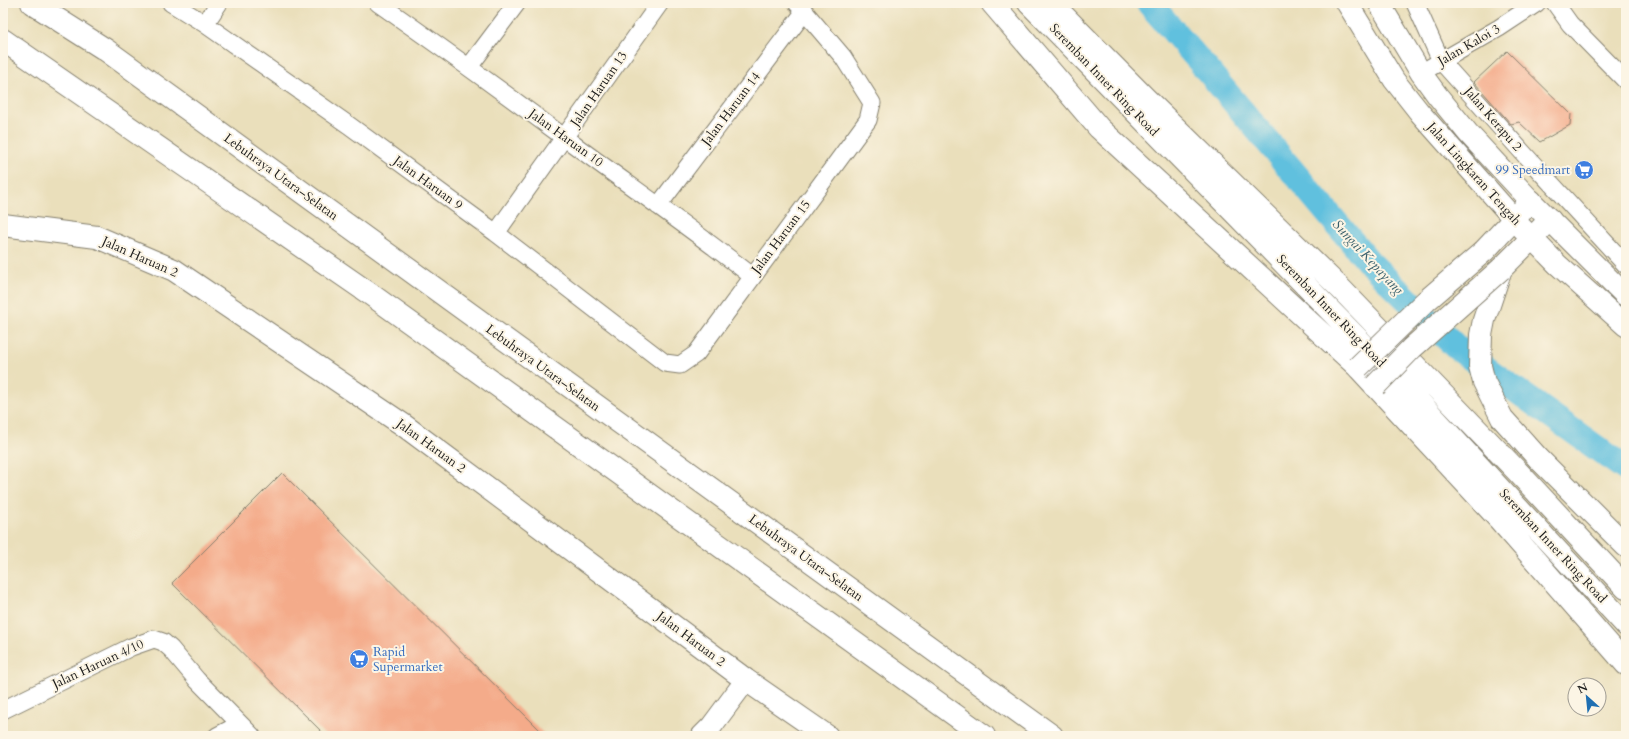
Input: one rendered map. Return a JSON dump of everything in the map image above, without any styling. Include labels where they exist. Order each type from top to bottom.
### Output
[{"type":"main road","name":"Lebuhraya Utara–Selatan","points":[[32,3],[106,50],[1052,736]]},
{"type":"main road","points":[[992,3],[1099,128],[1358,367],[1499,518],[1626,664]]},
{"type":"main road","name":"Seremban Inner Ring Road","points":[[1029,3],[1414,395],[1626,626]]},
{"type":"main road","name":"Seremban Inner Ring Road","points":[[1051,3],[1145,98],[1341,289],[1517,471],[1626,588]]},
{"type":"main road","points":[[3,40],[373,296],[984,736]]},
{"type":"main road","points":[[1358,367],[1426,301],[1484,251],[1531,201]]},
{"type":"main road","points":[[1375,386],[1412,348],[1501,269],[1550,220]]},
{"type":"main road","name":"Jalan Haruan 2","points":[[3,225],[97,237],[174,270],[402,424],[746,680],[826,736]]},
{"type":"main road","points":[[1501,269],[1484,320],[1480,349],[1480,366],[1484,382],[1492,400],[1502,418],[1538,458],[1626,546]]},
{"type":"street","name":"Jalan Haruan 9","points":[[171,3],[205,24],[350,126],[496,233],[664,363],[680,365]]},
{"type":"street","points":[[205,24],[219,3]]},
{"type":"street","name":"Jalan Haruan 10","points":[[378,3],[706,240],[752,276]]},
{"type":"street","points":[[468,67],[517,3]]},
{"type":"street","name":"Jalan Haruan 13","points":[[496,233],[660,3]]},
{"type":"street","name":"Jalan Lingkaran Tengah","points":[[1347,3],[1394,80],[1420,113],[1514,219],[1557,264],[1626,326]]},
{"type":"street","name":"Jalan Lingkaran Tengah","points":[[1379,3],[1421,72],[1437,95],[1468,133],[1531,201],[1605,277],[1626,296]]},
{"type":"street","name":"Jalan Kerapu 2","points":[[1414,3],[1441,61],[1529,160],[1626,265]]},
{"type":"street","name":"Jalan Kaloi 3","points":[[1421,72],[1499,28],[1537,3]]},
{"type":"street","points":[[1555,3],[1570,24],[1626,81]]},
{"type":"street","name":"Jalan Haruan 15","points":[[680,365],[696,354],[868,120],[872,103],[843,58],[801,7]]},
{"type":"street","name":"Jalan Haruan 14","points":[[658,206],[801,7]]},
{"type":"street","points":[[1605,277],[1626,273]]},
{"type":"street","name":"Jalan Haruan 4/10","points":[[3,710],[131,647],[154,639],[163,642],[171,649],[197,680],[252,736]]},
{"type":"street","points":[[702,736],[711,727],[746,680]]},
{"type":"street","points":[[217,736],[240,724]]},
{"type":"building","points":[[1507,51],[1571,114],[1570,125],[1540,142],[1519,122],[1511,124],[1474,82]]},
{"type":"building","name":"Rapid Supermarket","points":[[282,473],[546,736],[326,736],[172,583]]},
{"type":"waterway","name":"Sungai Kepayang","points":[[1149,3],[1369,262],[1456,347],[1626,469]]},
{"type":"place","name":"99 Speedmart","points":[[1584,170]]},
{"type":"place","name":"Rapid Supermarket","points":[[359,659]]}]
